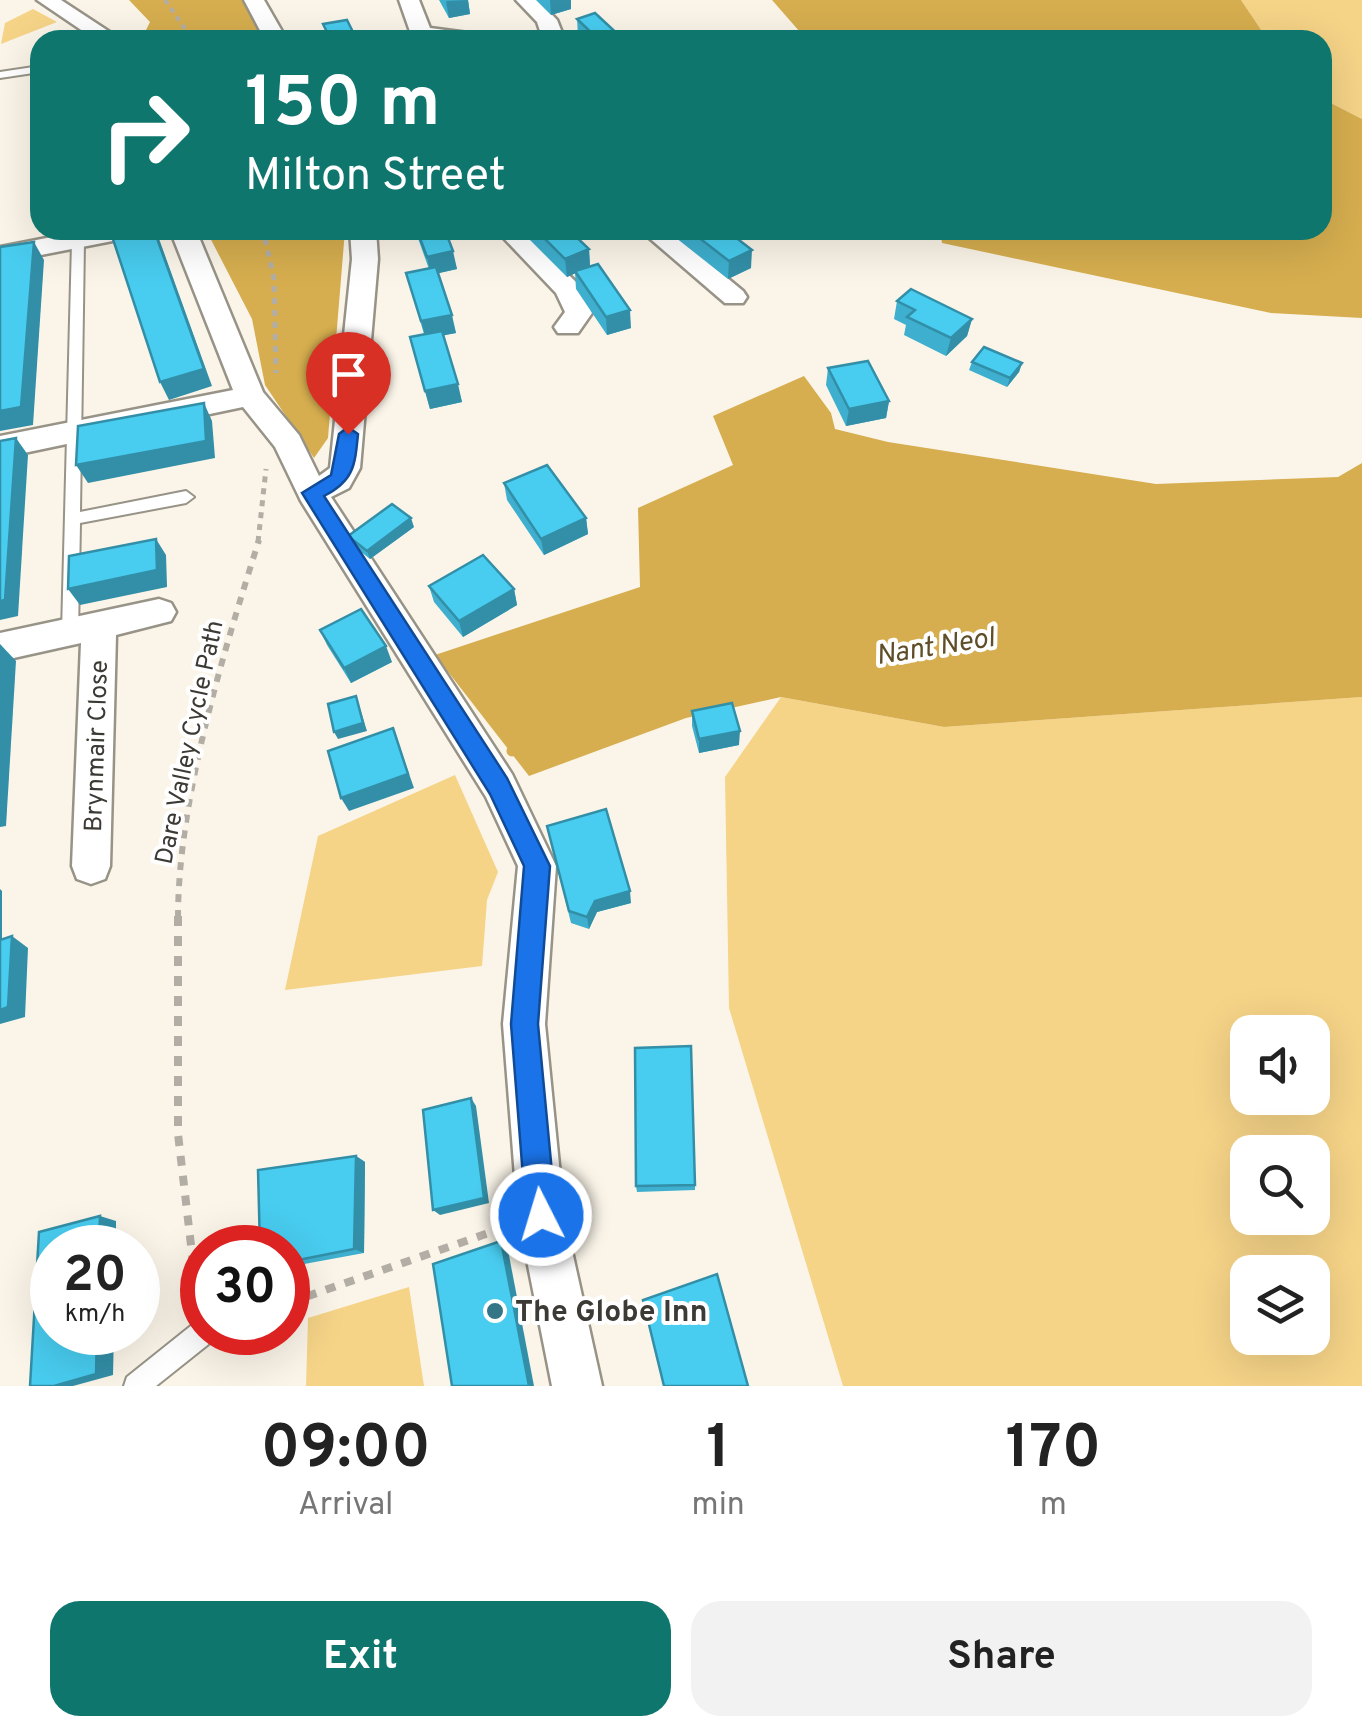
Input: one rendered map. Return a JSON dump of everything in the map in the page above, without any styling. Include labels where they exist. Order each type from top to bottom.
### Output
[{"type":"street","points":[[47,0],[95,30]]},
{"type":"street","points":[[254,0],[270,30]]},
{"type":"street","points":[[409,0],[421,30]]},
{"type":"street","points":[[526,0],[547,20],[550,30]]},
{"type":"street","points":[[0,254],[86,240]]},
{"type":"street","points":[[186,240],[250,396],[288,442],[312,493],[499,786],[537,866],[524,1024],[541,1215],[577,1386]]},
{"type":"street","points":[[312,493],[338,480],[345,468],[364,240]]},
{"type":"street","points":[[520,240],[568,289],[579,313],[568,327]]},
{"type":"street","points":[[665,240],[734,297]]},
{"type":"street","points":[[0,447],[250,396]]},
{"type":"street","points":[[0,647],[159,612]]},
{"type":"street","name":"Brynmair Close","points":[[85,629],[91,866]]},
{"type":"lane","points":[[0,75],[30,70]]},
{"type":"lane","points":[[78,242],[72,519],[85,629]]},
{"type":"lane","points":[[72,519],[186,496]]},
{"type":"lane","points":[[136,1386],[180,1351]]},
{"type":"path","points":[[165,0],[187,30]]},
{"type":"path","name":"Dare Valley Cycle Path","points":[[188,1225],[178,1134],[178,872],[221,661],[259,539],[276,377],[274,279],[265,240]]},
{"type":"path","points":[[310,1296],[541,1215]]},
{"type":"shaded area","points":[[129,0],[242,0],[262,30],[146,30],[150,22]]},
{"type":"shaded area","points":[[772,0],[1241,0],[1261,30],[798,30]]},
{"type":"shaded area","points":[[1241,0],[1362,0],[1362,119],[1332,104],[1332,30],[1261,30]]},
{"type":"shaded area","points":[[33,9],[57,22],[1,44],[5,23]]},
{"type":"shaded area","points":[[1332,104],[1362,119],[1362,318],[1271,313],[942,240],[1332,240]]},
{"type":"shaded area","points":[[211,240],[344,240],[328,438],[314,458],[265,385],[252,319]]},
{"type":"shaded area","points":[[804,376],[831,413],[835,429],[888,442],[1156,484],[1338,477],[1362,463],[1362,697],[944,727],[781,697],[686,718],[529,776],[435,655],[640,587],[638,508],[733,465],[713,416]]},
{"type":"shaded area","points":[[781,697],[944,727],[1362,697],[1362,1386],[843,1386],[729,1008],[725,777]]},
{"type":"shaded area","points":[[455,775],[498,872],[487,900],[482,966],[285,990],[318,836]]},
{"type":"shaded area","points":[[409,1287],[424,1386],[306,1386],[310,1317]]},
{"type":"building","points":[[595,13],[613,30],[589,30],[577,19]]},
{"type":"building","points":[[347,20],[352,30],[326,30],[323,24]]},
{"type":"building","points":[[113,240],[158,240],[204,369],[160,382]]},
{"type":"building","points":[[421,240],[449,240],[453,251],[427,257]]},
{"type":"building","points":[[546,240],[580,240],[589,249],[565,259]]},
{"type":"building","points":[[702,240],[739,240],[752,250],[729,261]]},
{"type":"building","points":[[34,242],[21,407],[0,411],[0,247]]},
{"type":"building","points":[[598,264],[630,310],[606,317],[575,271]]},
{"type":"building","points":[[436,267],[452,315],[421,321],[406,273]]},
{"type":"building","points":[[911,289],[972,319],[951,338],[907,317],[915,310],[897,301]]},
{"type":"building","points":[[442,331],[458,384],[425,391],[410,337]]},
{"type":"building","points":[[984,347],[1022,363],[1010,378],[972,362]]},
{"type":"building","points":[[868,361],[889,401],[849,409],[828,368]]},
{"type":"building","points":[[204,403],[206,441],[76,465],[78,426]]},
{"type":"building","points":[[16,438],[5,600],[0,601],[0,441]]},
{"type":"building","points":[[547,465],[586,518],[541,539],[504,483]]},
{"type":"building","points":[[392,504],[411,518],[367,551],[348,536]]},
{"type":"building","points":[[156,539],[157,570],[68,589],[69,556]]},
{"type":"building","points":[[483,555],[514,589],[459,621],[429,586]]},
{"type":"building","points":[[361,609],[386,646],[344,668],[320,630]]},
{"type":"building","points":[[356,696],[363,723],[334,732],[328,704]]},
{"type":"building","points":[[732,703],[740,731],[699,739],[692,711]]},
{"type":"building","points":[[393,728],[408,774],[341,798],[328,751]]},
{"type":"building","points":[[606,809],[630,891],[595,901],[587,917],[569,911],[547,826]]},
{"type":"building","points":[[12,936],[8,1007],[0,1010],[0,940]]},
{"type":"building","points":[[691,1046],[695,1185],[636,1186],[635,1048]]},
{"type":"building","points":[[471,1098],[484,1198],[433,1210],[423,1110]]},
{"type":"building","points":[[356,1156],[354,1249],[310,1258],[310,1225],[259,1225],[258,1170]]},
{"type":"building","points":[[100,1216],[100,1225],[66,1225]]},
{"type":"building","points":[[501,1241],[529,1386],[452,1386],[433,1264]]},
{"type":"building","points":[[717,1274],[748,1386],[664,1386],[643,1300]]},
{"type":"building","points":[[32,1355],[96,1355],[96,1374],[54,1386],[30,1386]]},
{"type":"waterway","name":"Nant Neol","points":[[512,751],[576,723],[697,685],[875,681],[992,666],[1112,617],[1155,633],[1241,613],[1340,629],[1362,625]]},
{"type":"place","name":"The Globe Inn","points":[[495,1311]]},
{"type":"route","points":[[348,434],[345,468],[338,480],[312,493],[499,786],[537,866],[524,1024],[541,1215]]}]
